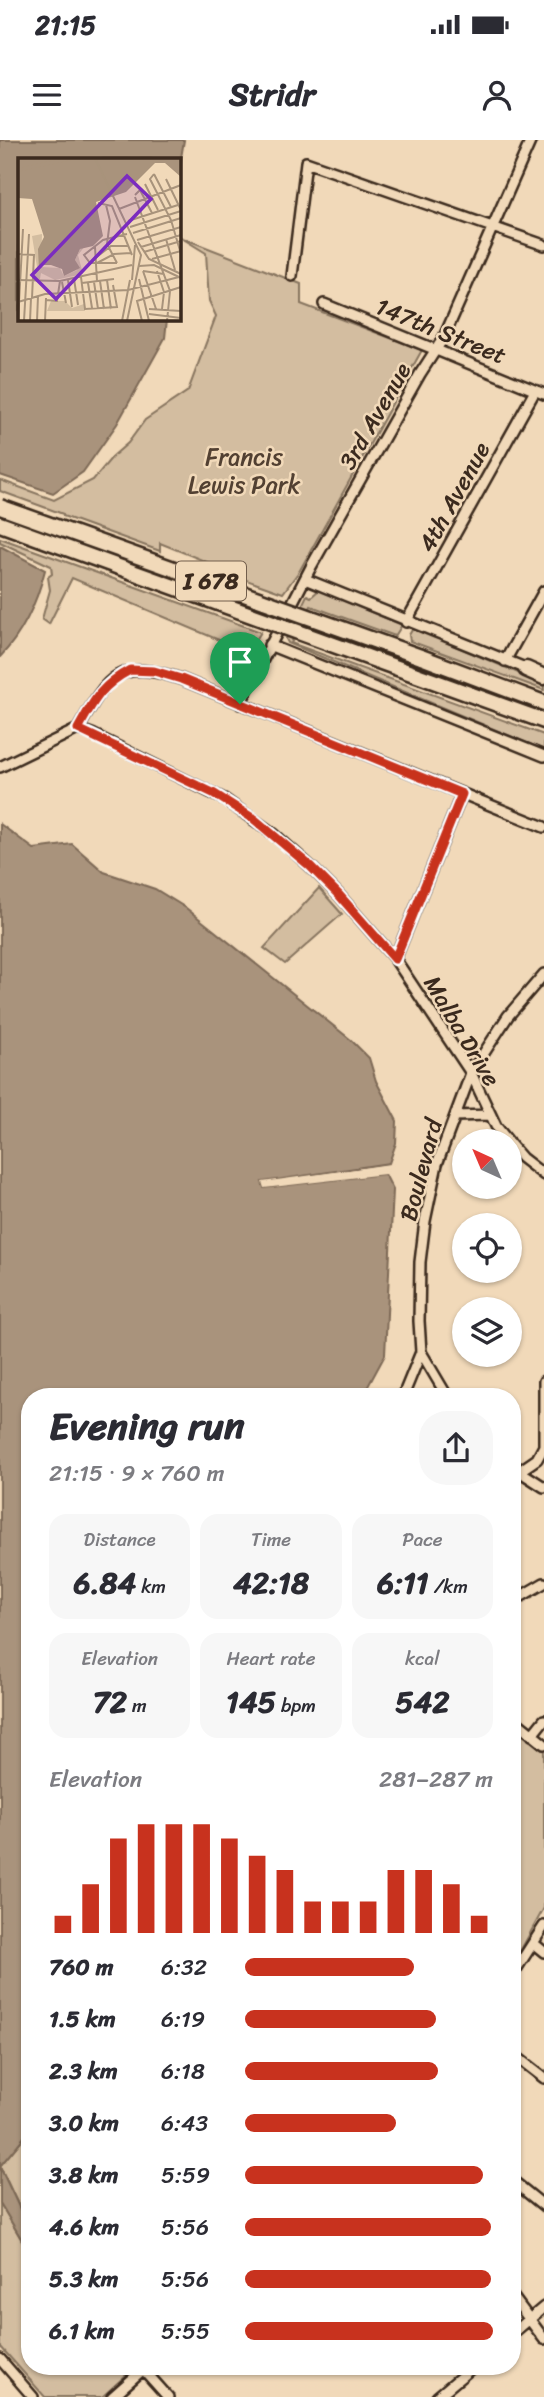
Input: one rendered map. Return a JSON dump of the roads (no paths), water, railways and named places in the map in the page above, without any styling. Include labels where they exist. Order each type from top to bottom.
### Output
[{"type":"highway","name":"I 678","points":[[0,507],[544,703]]},
{"type":"highway","name":"I 678","points":[[0,524],[544,721]]},
{"type":"highway","points":[[526,669],[544,676]]},
{"type":"street","name":"3rd Avenue","points":[[240,704],[305,579],[420,374],[444,337],[531,140]]},
{"type":"street","points":[[292,276],[306,162],[544,245]]},
{"type":"street","name":"147th Street","points":[[324,304],[540,393]]},
{"type":"street","name":"4th Avenue","points":[[406,622],[540,393]]},
{"type":"street","points":[[305,579],[526,669]]},
{"type":"street","points":[[505,661],[544,592]]},
{"type":"street","points":[[269,645],[544,756]]},
{"type":"street","points":[[0,767],[78,729],[107,684],[130,670],[154,671],[544,827]]},
{"type":"street","name":"Malba Drive","points":[[78,729],[213,793],[254,819],[310,866],[395,959],[471,1073],[490,1115],[500,1129]]},
{"type":"street","points":[[395,959],[462,794]]},
{"type":"street","name":"Boulevard","points":[[442,1388],[421,1352],[418,1298],[425,1221],[437,1164],[471,1073],[502,1023],[544,974]]},
{"type":"street","points":[[454,1116],[490,1115]]},
{"type":"street","name":"Malba Drive","points":[[522,1158],[544,1175]]},
{"type":"street","points":[[407,1388],[421,1352]]},
{"type":"street","points":[[521,1467],[537,1459],[544,1447],[544,1381]]},
{"type":"street","points":[[521,1472],[544,1487]]},
{"type":"street","points":[[521,1596],[544,1583]]},
{"type":"street","points":[[533,1735],[544,1720]]},
{"type":"street","points":[[521,1725],[544,1744]]},
{"type":"street","points":[[521,1961],[544,1926]]},
{"type":"street","points":[[533,1943],[544,1952]]},
{"type":"street","points":[[521,2060],[544,2078]]},
{"type":"street","points":[[521,2187],[544,2206]]},
{"type":"street","points":[[521,2307],[544,2339]]},
{"type":"street","points":[[521,2326],[544,2307]]},
{"type":"street","points":[[0,2360],[33,2397]]},
{"type":"street","points":[[112,2397],[137,2375]]},
{"type":"street","points":[[151,2375],[168,2397]]},
{"type":"street","points":[[437,2397],[463,2375]]},
{"type":"park label","name":"Francis Lewis Park","points":[[244,471]]}]
